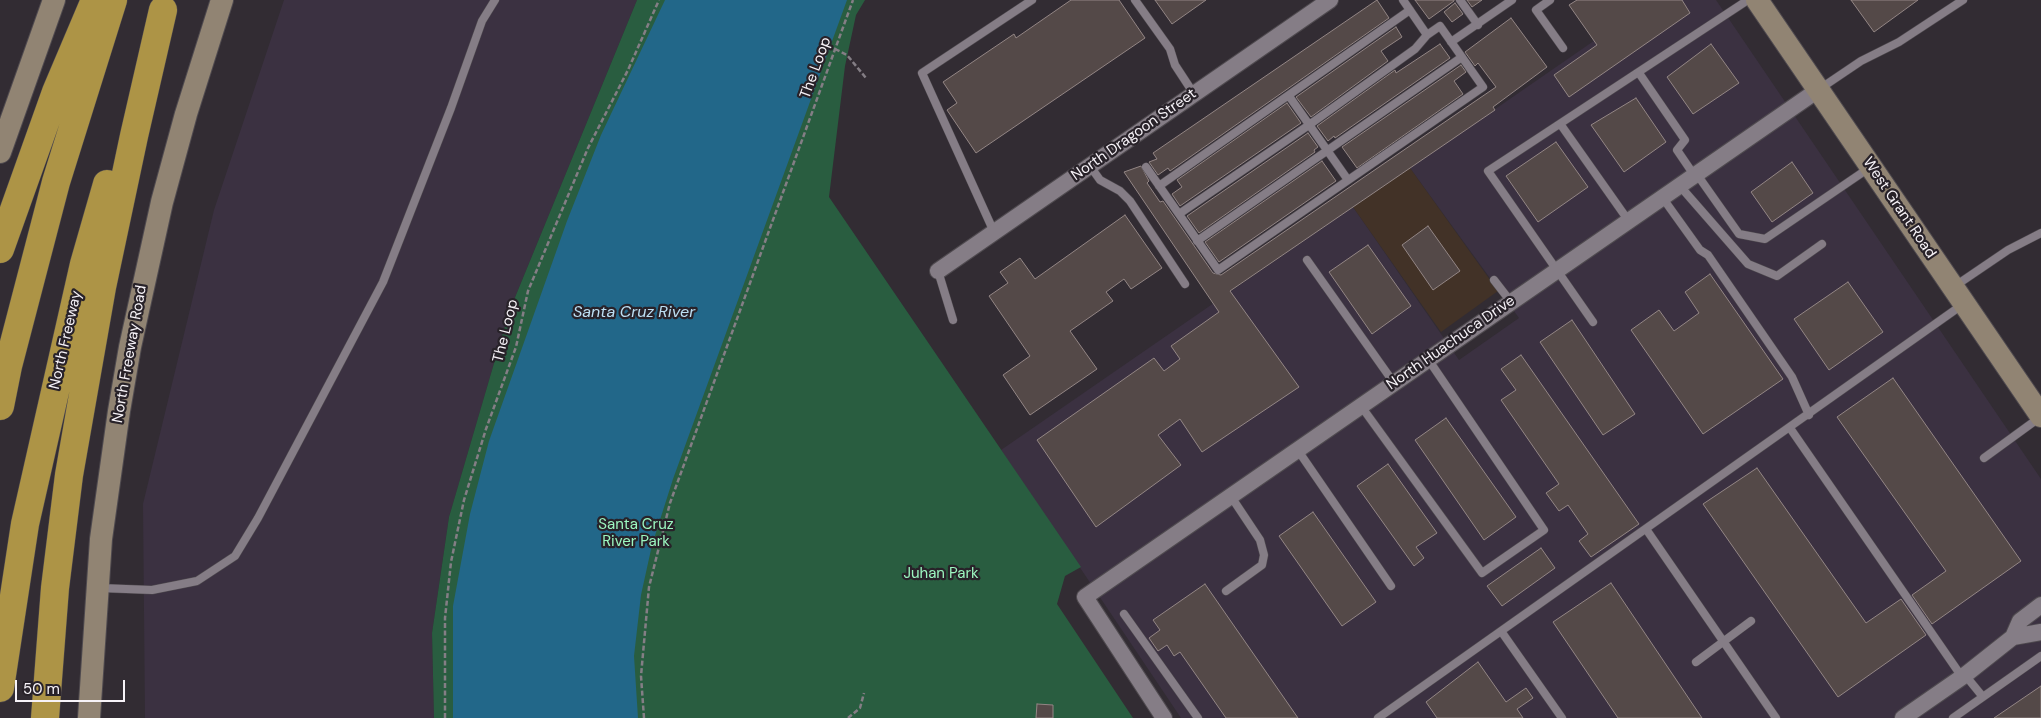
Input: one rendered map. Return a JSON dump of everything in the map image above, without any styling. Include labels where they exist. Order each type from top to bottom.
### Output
[{"type":"highway","points":[[0,249],[56,92],[95,0]]},
{"type":"highway","points":[[0,406],[17,330],[56,182],[113,0]]},
{"type":"highway","points":[[45,718],[55,588],[69,475],[102,287],[134,136],[165,5]]},
{"type":"highway","name":"North Freeway","points":[[0,688],[25,524],[84,264],[140,74],[165,5]]},
{"type":"main road","points":[[0,152],[54,0]]},
{"type":"main road","name":"North Freeway Road","points":[[89,718],[101,539],[112,458],[142,285],[186,114],[222,0]]},
{"type":"main road","name":"West Grant Road","points":[[1757,0],[2041,416]]},
{"type":"street","name":"North Dragoon Street","points":[[938,271],[1330,0]]},
{"type":"street","name":"North Huachuca Drive","points":[[1164,718],[1084,597],[1818,90]]},
{"type":"street","points":[[1903,718],[1964,676],[2013,637],[2020,621],[2041,606]]},
{"type":"street","points":[[2013,637],[2041,632]]},
{"type":"lane","points":[[98,588],[152,590],[197,581],[235,556],[258,518],[384,282],[451,108],[482,21],[495,0]]},
{"type":"lane","points":[[994,232],[922,73],[1032,0]]},
{"type":"lane","points":[[1135,0],[1170,49],[1175,65],[1194,94]]},
{"type":"lane","points":[[1403,0],[1427,35]]},
{"type":"lane","points":[[1460,0],[1478,25]]},
{"type":"lane","points":[[1452,42],[1512,0]]},
{"type":"lane","points":[[1550,0],[1536,10],[1564,48]]},
{"type":"lane","points":[[1593,322],[1488,171],[1561,125],[1748,0]]},
{"type":"lane","points":[[1818,90],[1861,60],[1899,42],[1964,0]]},
{"type":"lane","points":[[1159,186],[1410,10]]},
{"type":"lane","points":[[1146,167],[1218,270],[1482,87],[1440,26],[1427,35],[1415,48],[1309,125],[1179,214]]},
{"type":"lane","points":[[1197,241],[1326,149],[1462,57]]},
{"type":"lane","points":[[1639,72],[1685,140],[1677,150],[1739,234],[1765,239],[1870,166]]},
{"type":"lane","points":[[1289,96],[1348,180]]},
{"type":"lane","points":[[1561,125],[1628,220]]},
{"type":"lane","points":[[1090,166],[1100,180],[1120,191],[1130,201],[1185,284]]},
{"type":"lane","points":[[1679,185],[1748,264],[1777,276],[1822,244]]},
{"type":"lane","points":[[1662,197],[1700,250],[1708,255],[1792,377],[1809,415]]},
{"type":"lane","points":[[1378,718],[1809,415],[1958,295],[2008,250],[2041,233]]},
{"type":"lane","points":[[1307,260],[1394,383]]},
{"type":"lane","points":[[938,271],[953,320]]},
{"type":"lane","points":[[1494,280],[1511,302]]},
{"type":"lane","points":[[1361,406],[1482,573],[1544,530],[1428,359]]},
{"type":"lane","points":[[1984,458],[2041,416]]},
{"type":"lane","points":[[1790,428],[1964,676],[1983,697]]},
{"type":"lane","points":[[1297,449],[1391,586]]},
{"type":"lane","points":[[1226,591],[1262,565],[1264,554],[1260,540],[1230,496]]},
{"type":"lane","points":[[1646,529],[1776,718]]},
{"type":"lane","points":[[1124,614],[1198,718]]},
{"type":"lane","points":[[1696,662],[1750,621]]},
{"type":"lane","points":[[1501,631],[1562,718]]},
{"type":"lane","points":[[1953,718],[2041,656]]},
{"type":"path","name":"The Loop","points":[[445,718],[445,618],[451,562],[464,500],[486,429],[516,347],[528,291],[588,148],[628,70],[659,0]]},
{"type":"path","name":"The Loop","points":[[644,718],[641,676],[650,587],[670,503],[853,0]]},
{"type":"path","points":[[835,49],[847,55],[866,78]]},
{"type":"path","points":[[848,718],[860,708],[864,694]]},
{"type":"shaded area","points":[[284,0],[637,0],[509,312],[449,517],[432,633],[434,718],[145,718],[143,504],[214,210]]},
{"type":"shaded area","points":[[1653,0],[1716,0],[2041,479],[2041,718],[1181,718],[1001,450],[1353,207],[1459,360],[1519,318],[1410,168]]},
{"type":"shaded area","points":[[1410,168],[1498,291],[1441,332],[1353,207]]},
{"type":"green space","name":"Santa Cruz River Park","points":[[637,0],[865,0],[856,15],[845,66],[829,197],[1081,567],[1065,576],[1057,604],[1133,718],[434,718],[432,633],[449,517],[509,312]]},
{"type":"water","name":"Santa Cruz River","points":[[665,0],[847,0],[673,479],[652,545],[641,595],[634,656],[638,718],[453,718],[453,606],[470,514],[489,441],[567,221],[601,135]]},
{"type":"building","points":[[1071,0],[1119,0],[1145,38],[976,153],[947,110],[957,103],[943,82],[1014,34],[1016,38]]},
{"type":"building","points":[[1155,0],[1206,0],[1172,24]]},
{"type":"building","points":[[1377,0],[1389,18],[1170,171],[1168,168],[1158,175],[1149,162],[1157,159],[1153,153]]},
{"type":"building","points":[[1415,0],[1454,0],[1454,1],[1429,19]]},
{"type":"building","points":[[1467,0],[1482,0],[1472,7]]},
{"type":"building","points":[[1577,0],[1682,0],[1690,13],[1569,97],[1554,75],[1597,45],[1569,5]]},
{"type":"building","points":[[1851,0],[1918,0],[1874,32]]},
{"type":"building","points":[[1455,3],[1463,14],[1452,22],[1444,12]]},
{"type":"building","points":[[1511,18],[1547,67],[1493,107],[1495,110],[1230,291],[1299,387],[1202,452],[1180,419],[1158,435],[1181,465],[1096,527],[1037,440],[1154,358],[1164,371],[1180,359],[1171,346],[1219,312],[1124,172],[1141,166],[1149,181],[1147,183],[1160,202],[1163,201],[1213,273],[1221,275],[1496,87],[1478,63],[1475,66],[1465,52]]},
{"type":"building","points":[[1396,27],[1402,37],[1381,51],[1388,61],[1311,117],[1296,97]]},
{"type":"building","points":[[1440,44],[1450,58],[1328,141],[1317,126],[1395,70],[1396,73]]},
{"type":"building","points":[[1711,44],[1739,83],[1693,114],[1667,77]]},
{"type":"building","points":[[1461,65],[1466,72],[1454,81],[1463,94],[1357,168],[1342,147]]},
{"type":"building","points":[[1636,98],[1666,142],[1624,172],[1591,125]]},
{"type":"building","points":[[1287,103],[1301,123],[1180,206],[1172,194],[1182,187],[1177,180]]},
{"type":"building","points":[[1308,133],[1318,147],[1314,150],[1315,152],[1199,233],[1187,216]]},
{"type":"building","points":[[1556,142],[1588,187],[1538,222],[1506,176]]},
{"type":"building","points":[[1322,161],[1336,181],[1219,262],[1205,242]]},
{"type":"building","points":[[1792,162],[1813,193],[1772,222],[1751,192]]},
{"type":"building","points":[[1125,215],[1162,268],[1131,289],[1124,279],[1106,292],[1113,301],[1070,331],[1097,369],[1030,415],[1003,375],[1030,356],[989,296],[1008,283],[1000,272],[1020,258],[1035,279]]},
{"type":"building","points":[[1428,226],[1460,271],[1433,290],[1402,245]]},
{"type":"building","points":[[1368,245],[1411,306],[1372,334],[1329,272]]},
{"type":"building","points":[[1710,274],[1783,379],[1703,434],[1631,330],[1659,310],[1674,331],[1699,313],[1685,292]]},
{"type":"building","points":[[1848,282],[1883,332],[1829,370],[1794,319]]},
{"type":"building","points":[[1572,320],[1635,414],[1603,435],[1540,342]]},
{"type":"building","points":[[1521,355],[1639,524],[1591,557],[1579,541],[1588,534],[1568,505],[1559,511],[1546,493],[1559,484],[1501,400],[1516,390],[1501,369]]},
{"type":"building","points":[[1893,378],[2021,561],[1932,624],[1912,595],[1946,571],[1837,417]]},
{"type":"building","points":[[1446,418],[1516,517],[1484,540],[1415,440]]},
{"type":"building","points":[[1388,464],[1437,533],[1416,547],[1424,558],[1414,566],[1357,486]]},
{"type":"building","points":[[1757,468],[1866,623],[1901,599],[1926,635],[1838,697],[1703,504]]},
{"type":"building","points":[[1313,512],[1376,602],[1342,626],[1279,536]]},
{"type":"building","points":[[1541,548],[1555,568],[1502,606],[1487,586]]},
{"type":"building","points":[[1611,583],[1702,718],[1618,718],[1553,622]]},
{"type":"building","points":[[1205,584],[1298,718],[1226,718],[1180,652],[1174,656],[1167,645],[1158,651],[1149,638],[1160,630],[1153,620]]},
{"type":"building","points":[[1478,662],[1506,702],[1526,688],[1533,698],[1517,709],[1523,718],[1437,718],[1426,702]]},
{"type":"building","points":[[2041,686],[2041,718],[1994,718]]},
{"type":"building","points":[[1037,704],[1053,705],[1053,718],[1036,718]]},
{"type":"park label","name":"Juhan Park","points":[[941,574]]}]
